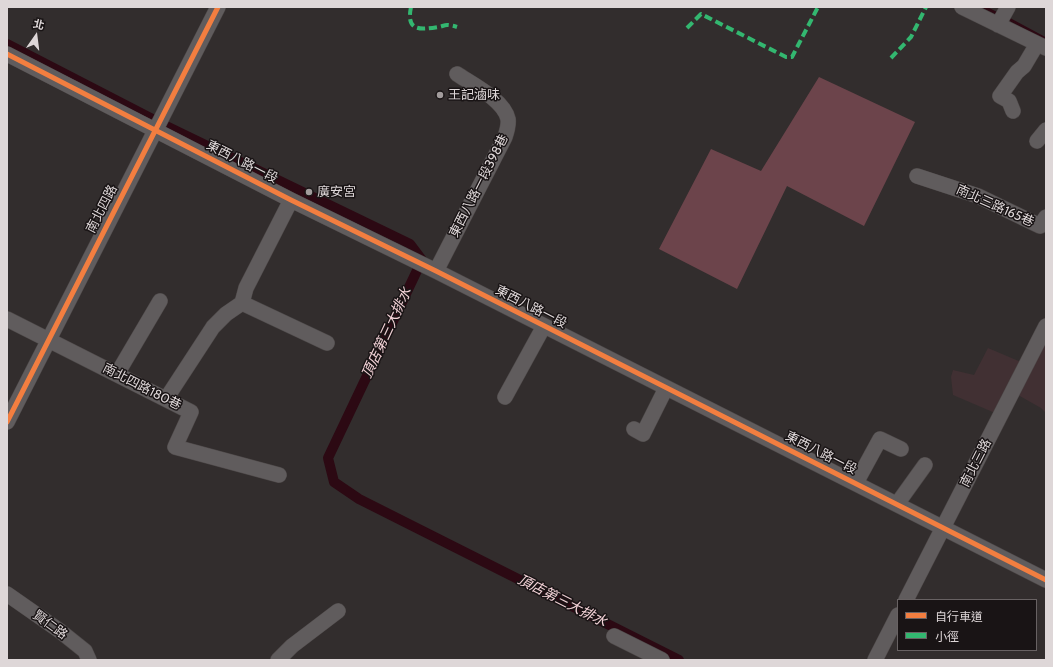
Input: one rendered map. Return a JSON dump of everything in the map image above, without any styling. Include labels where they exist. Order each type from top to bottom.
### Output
[{"type":"street","name":"南北四路","points":[[7,422],[218,7]]},
{"type":"street","points":[[962,7],[1042,46],[1017,72],[1000,96],[1009,101],[1013,111]]},
{"type":"street","points":[[998,25],[1008,7]]},
{"type":"street","name":"東西八路一段","points":[[7,54],[291,200],[436,271],[1046,580]]},
{"type":"street","name":"東西八路一段398巷","points":[[436,271],[505,137],[509,126],[508,117],[499,103],[457,74]]},
{"type":"street","name":"南北三路165巷","points":[[916,176],[978,196],[1040,226],[1046,216]]},
{"type":"street","points":[[166,399],[214,328],[226,314],[242,303],[246,288],[291,200]]},
{"type":"street","points":[[117,374],[160,300]]},
{"type":"street","points":[[242,303],[327,343]]},
{"type":"street","name":"南北四路180巷","points":[[7,319],[191,412],[175,447],[279,475]]},
{"type":"street","points":[[504,397],[544,326]]},
{"type":"street","name":"南北三路","points":[[906,599],[1046,326]]},
{"type":"street","points":[[634,429],[643,434],[666,388]]},
{"type":"street","points":[[856,483],[880,439],[901,449]]},
{"type":"street","points":[[897,504],[925,465]]},
{"type":"street","name":"賢仁路","points":[[8,597],[60,631],[85,651],[89,660]]},
{"type":"street","points":[[278,660],[292,646],[338,611]]},
{"type":"street","points":[[875,660],[897,617]]},
{"type":"street","points":[[614,636],[662,660]]},
{"type":"shaded area","points":[[819,77],[915,122],[864,226],[787,186],[737,289],[659,249],[711,149],[761,171]]},
{"type":"shaded area","points":[[1046,337],[1046,413],[1041,408],[1018,395]]},
{"type":"shaded area","points":[[988,348],[1021,362],[995,413],[953,395],[951,377],[953,370],[974,375]]},
{"type":"waterway","points":[[984,7],[998,14]]},
{"type":"waterway","points":[[1007,18],[1046,39]]},
{"type":"waterway","name":"頂店第三大排水","points":[[7,44],[162,124],[410,244],[422,260],[328,458],[334,482],[359,499],[679,660]]},
{"type":"marked path","points":[[411,7],[410,21],[412,25],[416,27],[425,29],[447,25],[457,27]]},
{"type":"marked path","points":[[687,28],[701,14],[786,57],[792,57],[818,7]]},
{"type":"marked path","points":[[891,58],[911,37],[926,7]]},
{"type":"cycle path","points":[[7,422],[218,7]]},
{"type":"cycle path","points":[[7,54],[291,200],[436,271],[1046,580]]},
{"type":"place","name":"王記滷味","points":[[440,95]]},
{"type":"place","name":"廣安宮","points":[[309,192]]}]
